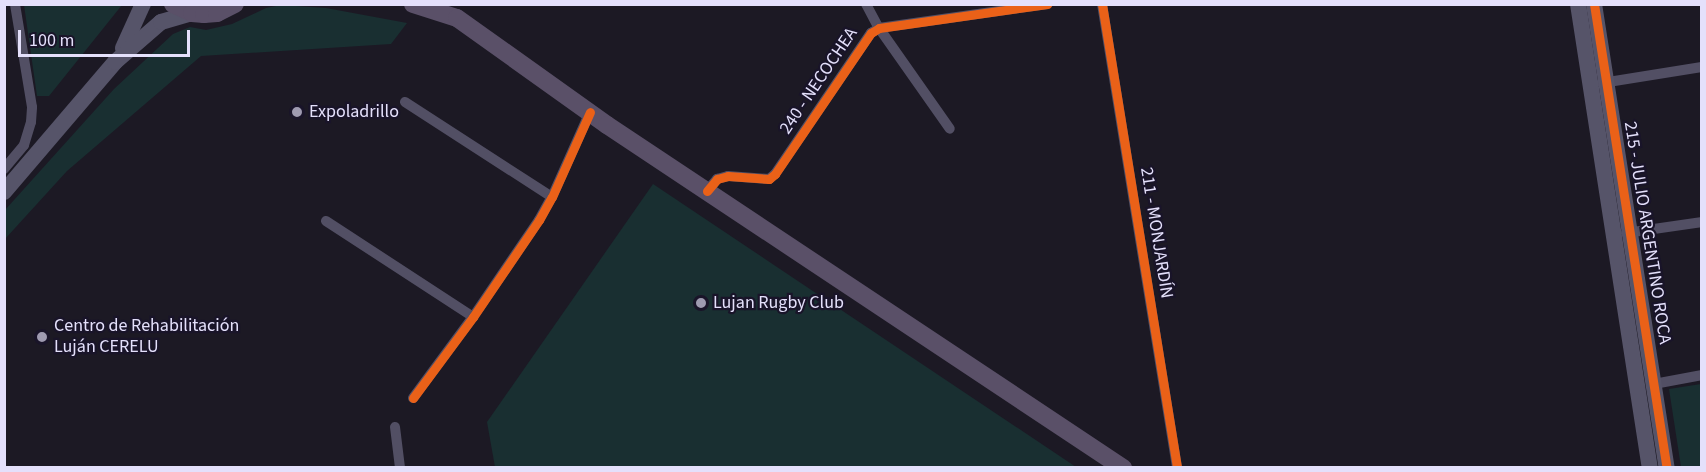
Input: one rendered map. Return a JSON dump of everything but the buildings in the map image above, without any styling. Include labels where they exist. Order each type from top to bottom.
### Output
[{"type":"main road","points":[[173,4],[192,13],[217,13],[235,4]]},
{"type":"main road","points":[[413,4],[457,18],[590,112],[1123,468]]},
{"type":"main road","points":[[453,4],[473,30]]},
{"type":"street","points":[[4,169],[24,145],[32,114],[15,4]]},
{"type":"street","points":[[115,62],[135,27],[143,4]]},
{"type":"street","points":[[866,4],[879,28],[950,129]]},
{"type":"street","name":"240 - NECOCHEA","points":[[707,190],[717,179],[729,176],[769,179],[776,174],[871,33],[879,28],[1047,4]]},
{"type":"street","name":"211 - MONJARDÍN","points":[[1102,4],[1177,468]]},
{"type":"street","name":"215 - JULIO ARGENTINO ROCA","points":[[1578,4],[1631,233],[1667,468]]},
{"type":"street","name":"215 - JULIO ARGENTINO ROCA","points":[[1594,4],[1598,84],[1613,234],[1650,468]]},
{"type":"street","points":[[4,192],[115,62],[161,22],[192,13]]},
{"type":"street","points":[[1598,84],[1701,67]]},
{"type":"street","points":[[405,102],[552,197]]},
{"type":"street","points":[[413,398],[473,317],[552,197],[590,112]]},
{"type":"street","points":[[326,221],[473,317]]},
{"type":"street","points":[[1613,234],[1701,222]]},
{"type":"street","points":[[1654,384],[1701,375]]},
{"type":"street","points":[[395,427],[400,468]]},
{"type":"green space","points":[[24,4],[122,5],[49,96],[37,96]]},
{"type":"green space","points":[[281,5],[326,8],[407,23],[391,44],[201,56],[67,171],[5,239],[5,210],[114,89],[173,34],[190,27],[206,30],[232,24],[266,8]]},
{"type":"green space","name":"Lujan Rugby Club","points":[[653,184],[1076,467],[495,467],[487,422]]},
{"type":"green space","points":[[1701,384],[1701,467],[1681,467],[1669,389]]},
{"type":"cycle path","points":[[707,191],[717,179],[728,176],[769,179],[775,174],[871,33],[879,28],[1047,4]]},
{"type":"cycle path","points":[[1102,4],[1177,468]]},
{"type":"cycle path","points":[[1594,4],[1667,468]]},
{"type":"cycle path","points":[[413,398],[473,317],[539,220],[552,197],[590,112]]},
{"type":"place","name":"Expoladrillo","points":[[297,112]]},
{"type":"place","name":"Lujan Rugby Club","points":[[701,303]]},
{"type":"place","name":"Centro de Rehabilitación Luján CERELU","points":[[42,337]]}]
